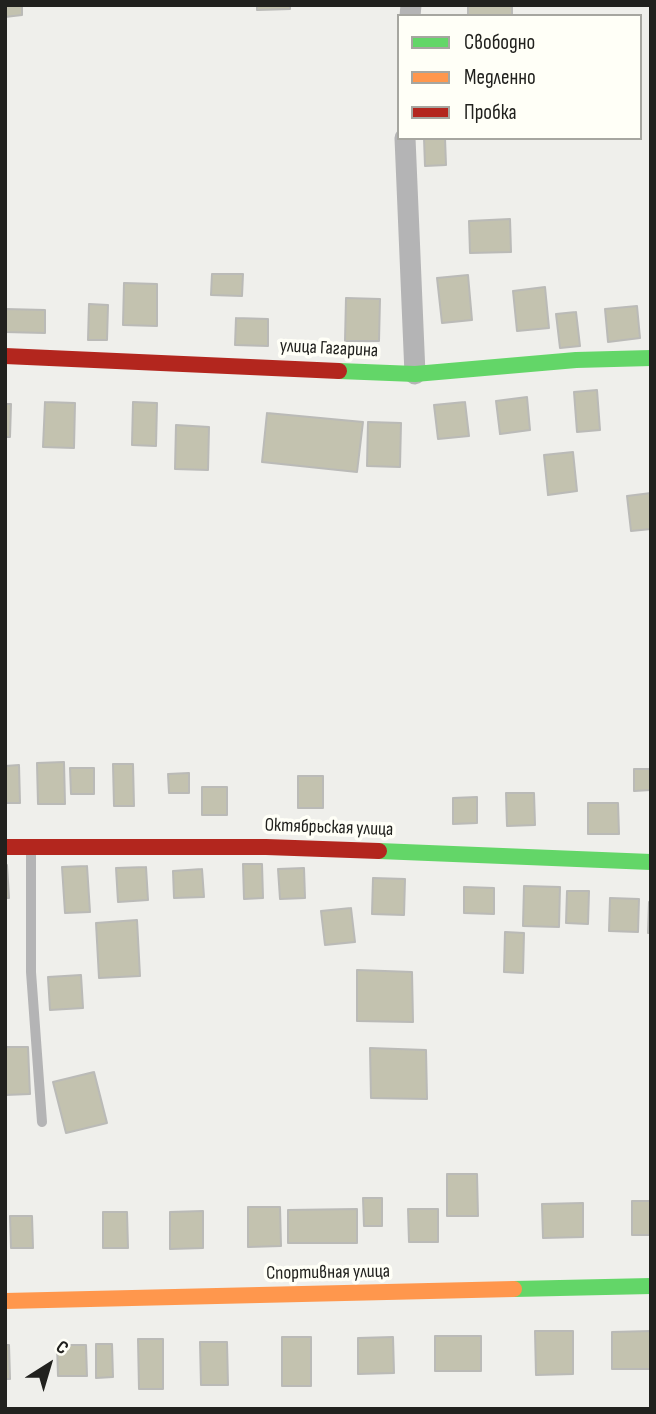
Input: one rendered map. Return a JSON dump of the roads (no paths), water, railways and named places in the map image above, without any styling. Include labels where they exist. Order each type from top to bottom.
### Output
[{"type":"street","points":[[405,140],[415,374]]},
{"type":"street","name":"улица Гагарина","points":[[5,356],[415,374],[576,360],[651,358]]},
{"type":"street","name":"Октябрьская улица","points":[[5,847],[266,846],[651,862]]},
{"type":"street","name":"Спортивная улица","points":[[5,1301],[651,1286]]},
{"type":"lane","points":[[31,847],[31,972],[42,1122]]}]
